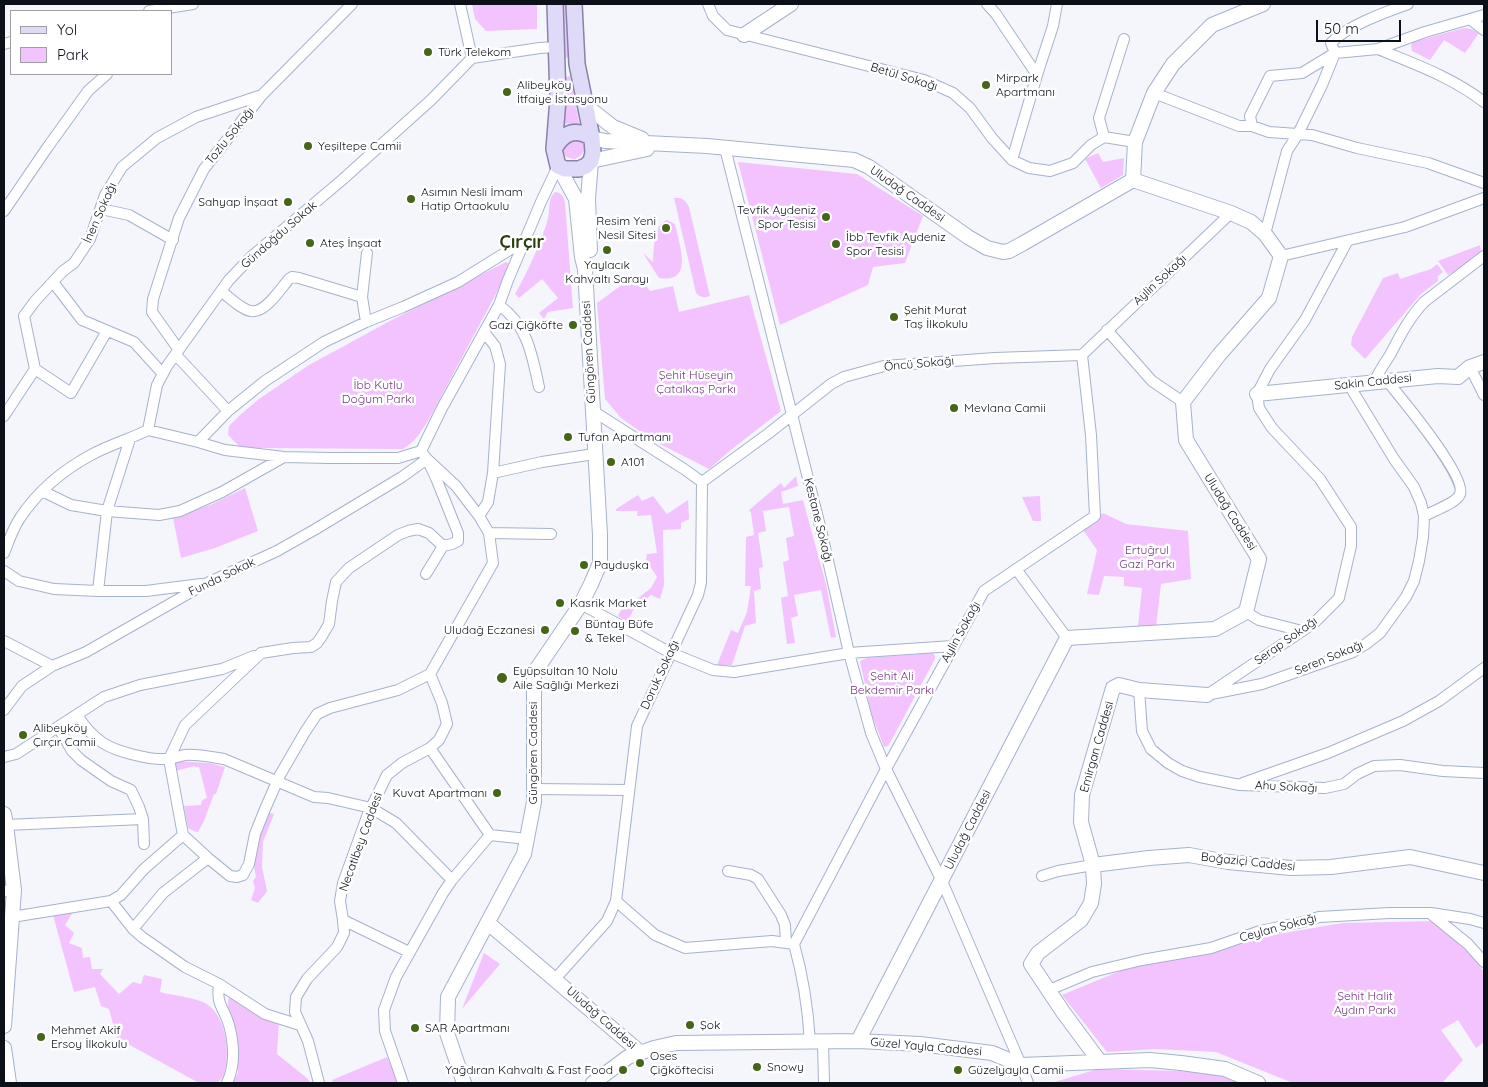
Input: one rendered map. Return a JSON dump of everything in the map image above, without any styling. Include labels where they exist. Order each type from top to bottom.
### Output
[{"type":"main road","points":[[555,4],[558,99],[554,149],[558,166],[565,169],[586,166],[591,161],[593,153],[592,138],[577,64],[574,4]]},
{"type":"main road","points":[[744,35],[791,4]]},
{"type":"main road","points":[[1183,402],[1219,355],[1269,298],[1281,256],[1265,234],[1251,222],[1231,213],[1132,180],[1135,142],[1154,93],[1173,64],[1212,25],[1263,4]]},
{"type":"main road","name":"Uludağ Caddesi","points":[[585,105],[613,127],[637,137],[665,145]]},
{"type":"main road","points":[[554,149],[559,141],[572,132],[580,132],[592,138]]},
{"type":"main road","name":"Uludağ Caddesi","points":[[592,138],[605,141],[708,146],[854,160],[861,162],[968,238],[987,248],[1002,252],[1009,251],[1022,244],[1132,180]]},
{"type":"main road","name":"Uludağ Caddesi","points":[[591,161],[665,145]]},
{"type":"main road","name":"Güngören Caddesi","points":[[585,269],[590,257],[588,199],[591,161]]},
{"type":"main road","name":"Güngören Caddesi","points":[[464,1083],[447,1033],[448,997],[524,854],[534,802],[534,672],[581,604],[600,563],[585,269],[576,199],[558,166]]},
{"type":"main road","name":"Sakin Caddesi","points":[[1257,394],[1438,376],[1458,377],[1470,368],[1484,362]]},
{"type":"main road","name":"Uludağ Caddesi","points":[[1183,402],[1186,440],[1260,559],[1246,612]]},
{"type":"main road","points":[[1067,638],[1215,629],[1246,612]]},
{"type":"main road","name":"Uludağ Caddesi","points":[[488,923],[641,1053],[676,1043],[858,1042],[1067,638]]},
{"type":"main road","name":"Emirgan Caddesi","points":[[1100,1062],[1031,964],[1038,953],[1081,920],[1091,903],[1094,884],[1093,865],[1081,822],[1082,795],[1113,688],[1119,685],[1139,690],[1207,695]]},
{"type":"main road","points":[[4,1026],[12,917],[5,819]]},
{"type":"main road","name":"Boğaziçi Caddesi","points":[[1093,865],[1189,855],[1228,862],[1291,868],[1331,867],[1410,858],[1484,873]]},
{"type":"main road","name":"Güzel Yayla Caddesi","points":[[858,1042],[920,1044],[992,1053],[1022,1065],[1150,1060],[1216,1067],[1258,1083]]},
{"type":"main road","points":[[4,1048],[9,1083]]},
{"type":"main road","points":[[594,1083],[628,1057],[641,1053]]},
{"type":"street","points":[[172,9],[193,4]]},
{"type":"street","name":"Tozlu Sokağı","points":[[178,352],[152,312],[153,299],[180,218],[204,169],[262,95],[352,4]]},
{"type":"street","points":[[460,4],[472,58],[557,47]]},
{"type":"street","name":"Betül Sokağı","points":[[708,4],[714,16],[727,30],[924,80],[953,93],[970,108],[992,138],[1012,160],[1029,168],[1050,171],[1073,163],[1091,145],[1104,137]]},
{"type":"street","points":[[987,4],[996,14],[1037,75]]},
{"type":"street","points":[[1012,160],[1053,26],[1057,4]]},
{"type":"street","points":[[1265,234],[1287,151],[1298,134],[1322,85],[1335,53],[1332,43],[1336,37],[1370,19],[1408,4]]},
{"type":"street","points":[[1252,126],[1250,116],[1270,76],[1302,73],[1335,53],[1378,48],[1484,15]]},
{"type":"street","points":[[1470,19],[1484,30]]},
{"type":"street","points":[[1124,39],[1099,118],[1104,137],[1135,142]]},
{"type":"street","points":[[1378,48],[1432,70],[1484,102]]},
{"type":"street","name":"Gündoğdu Sokak","points":[[148,430],[157,385],[229,280],[252,256],[342,180],[431,100],[472,58]]},
{"type":"street","points":[[4,211],[88,91],[106,75]]},
{"type":"street","points":[[1154,93],[1239,126],[1252,126],[1269,132],[1312,134],[1357,148],[1428,163],[1484,184]]},
{"type":"street","name":"İnen Sokağı","points":[[36,369],[24,316],[35,301],[63,271],[74,263],[90,239],[106,195],[122,167],[157,138],[196,117],[262,95]]},
{"type":"street","name":"Kestane Sokağı","points":[[725,148],[822,534],[849,653],[871,733],[886,769],[942,881],[1022,1065],[1028,1083]]},
{"type":"street","points":[[426,574],[444,546],[458,540],[458,533],[436,478],[424,455],[442,408],[499,305],[524,241],[558,166]]},
{"type":"street","points":[[1281,256],[1405,228],[1484,198]]},
{"type":"street","points":[[101,209],[129,214],[173,240]]},
{"type":"street","name":"Aylin Sokağı","points":[[790,943],[984,590],[1095,516],[1091,435],[1082,355],[1231,213]]},
{"type":"street","points":[[198,442],[228,412],[266,381],[324,342],[458,282],[524,241]]},
{"type":"street","points":[[1257,394],[1270,369],[1305,320],[1347,242]]},
{"type":"street","points":[[366,322],[362,297],[367,252]]},
{"type":"street","points":[[1424,516],[1455,500],[1460,495],[1461,488],[1442,453],[1381,382],[1380,369],[1407,322],[1424,302],[1484,256]]},
{"type":"street","points":[[222,292],[250,311],[266,306],[292,277],[362,297]]},
{"type":"street","points":[[53,282],[82,320],[134,342],[163,374]]},
{"type":"street","points":[[499,305],[514,318],[524,334],[533,359],[539,387]]},
{"type":"street","points":[[1108,330],[1152,381],[1183,402]]},
{"type":"street","points":[[4,416],[36,369],[71,393],[107,331]]},
{"type":"street","points":[[479,516],[488,502],[493,473],[500,364],[496,346],[484,332]]},
{"type":"street","points":[[178,352],[228,412]]},
{"type":"street","name":"Öncü Sokağı","points":[[702,482],[832,384],[844,377],[884,366],[995,358],[1082,355]]},
{"type":"street","points":[[1484,358],[1470,368],[1484,395]]},
{"type":"street","name":"Seren Sokağı","points":[[1207,695],[1262,684],[1353,652],[1380,633],[1406,597],[1414,581],[1423,538],[1424,516],[1421,503],[1414,487],[1349,385]]},
{"type":"street","name":"Serap Sokağı","points":[[1207,695],[1314,623],[1339,598],[1352,546],[1351,527],[1320,479],[1272,428],[1259,408],[1257,394]]},
{"type":"street","points":[[593,411],[684,468],[702,482]]},
{"type":"street","points":[[4,553],[19,519],[56,477],[92,454],[148,430],[225,450],[284,457],[398,458],[424,455]]},
{"type":"street","points":[[98,591],[107,511],[130,439]]},
{"type":"street","points":[[493,473],[542,462],[594,454]]},
{"type":"street","points":[[261,654],[185,725],[169,759],[183,835],[230,876],[237,878],[243,876],[248,864],[255,834],[280,775],[317,714],[330,708],[398,690],[430,674],[493,563],[489,533],[479,516],[456,486],[424,455]]},
{"type":"street","name":"Funda Sokak","points":[[4,710],[22,686],[52,666],[86,652],[205,584],[277,551],[402,477],[424,455]]},
{"type":"street","points":[[42,491],[71,505],[107,511],[159,515],[180,511],[222,492],[284,457]]},
{"type":"street","name":"Doruk Sokağı","points":[[555,980],[606,921],[616,901],[637,726],[698,595],[701,583],[702,482]]},
{"type":"street","points":[[4,757],[16,754],[104,697],[140,684],[222,669],[261,654],[311,646],[317,643],[330,624],[336,582],[348,568],[398,535],[408,531],[418,529],[429,533],[444,546]]},
{"type":"street","points":[[489,533],[551,534]]},
{"type":"street","points":[[1016,569],[1067,638]]},
{"type":"street","points":[[4,571],[19,582],[54,589],[146,591],[205,584]]},
{"type":"street","points":[[581,604],[671,653],[712,670],[734,672],[849,653],[953,646]]},
{"type":"street","points":[[1246,612],[1259,620],[1302,631]]},
{"type":"street","points":[[4,641],[52,666]]},
{"type":"street","points":[[1240,785],[1328,753],[1403,721],[1439,701],[1484,668]]},
{"type":"street","name":"Necatibey Caddesi","points":[[319,1083],[308,1042],[295,1012],[296,997],[307,979],[337,947],[344,933],[340,901],[343,883],[371,808],[387,775],[402,763],[430,748],[439,740],[447,724],[442,702],[430,674]]},
{"type":"street","name":"Ahu Sokağı","points":[[1139,690],[1142,731],[1151,749],[1168,763],[1182,771],[1200,777],[1240,785],[1325,788],[1344,784],[1357,774],[1374,766],[1484,772]]},
{"type":"street","points":[[77,715],[86,729],[104,744],[130,753],[145,757],[169,759],[185,755],[210,756],[224,759],[314,797],[328,798],[371,808],[396,824],[452,880]]},
{"type":"street","points":[[58,727],[72,751],[81,760],[110,781],[131,790],[139,806],[144,844]]},
{"type":"street","points":[[430,748],[490,835],[527,840]]},
{"type":"street","points":[[534,789],[629,790]]},
{"type":"street","points":[[5,819],[142,819]]},
{"type":"street","points":[[12,917],[111,901],[121,895],[144,869],[183,835]]},
{"type":"street","points":[[403,1083],[385,1031],[384,1010],[396,977],[442,893],[490,835]]},
{"type":"street","points":[[133,929],[163,893],[208,858]]},
{"type":"street","name":"Boğaziçi Caddesi","points":[[1042,876],[1058,871],[1093,865]]},
{"type":"street","points":[[728,871],[751,875],[758,879],[781,915],[802,972],[824,1083]]},
{"type":"street","points":[[111,901],[133,929],[185,967],[219,984],[265,1014],[300,1025]]},
{"type":"street","points":[[616,901],[655,935],[685,948],[772,941],[790,943]]},
{"type":"street","points":[[1430,913],[1468,944],[1484,962]]},
{"type":"street","name":"Ceylan Sokağı","points":[[1048,990],[1092,972],[1142,960],[1211,948],[1260,931],[1319,917],[1430,913],[1484,923]]},
{"type":"street","points":[[343,920],[409,952]]},
{"type":"street","points":[[219,984],[218,1003],[229,1026],[232,1047],[232,1069],[227,1083]]},
{"type":"green space","points":[[472,4],[537,4],[537,29],[486,31],[475,19]]},
{"type":"green space","points":[[562,4],[566,4],[569,57],[564,58]]},
{"type":"green space","points":[[1464,28],[1479,33],[1465,53],[1444,40],[1430,60],[1412,51],[1411,45],[1413,42]]},
{"type":"green space","points":[[570,76],[579,123],[561,126],[564,77]]},
{"type":"green space","points":[[563,140],[583,140],[585,148],[583,153],[575,159],[567,157],[562,151]]},
{"type":"green space","points":[[1098,153],[1103,162],[1124,158],[1123,175],[1101,188],[1085,159]]},
{"type":"green space","name":"İbb Tevfik Aydeniz Spor Tesisi","points":[[738,162],[857,174],[923,216],[905,263],[873,267],[868,285],[780,325]]},
{"type":"green space","points":[[555,192],[562,196],[565,203],[573,308],[548,312],[544,319],[539,313],[558,298],[542,279],[519,298],[515,294],[538,247],[548,218],[550,200]]},
{"type":"green space","points":[[674,198],[683,199],[689,207],[710,296],[703,297],[696,293]]},
{"type":"green space","points":[[667,220],[675,224],[681,251],[681,269],[677,275],[670,278],[659,278],[643,253],[653,262],[657,232],[662,223]]},
{"type":"green space","points":[[1480,245],[1481,252],[1455,273],[1453,272],[1448,275],[1438,261]]},
{"type":"green space","name":"İbb Kutlu Doğum Parkı","points":[[506,262],[509,264],[505,277],[429,419],[421,432],[408,446],[403,449],[257,448],[239,446],[228,435],[229,426],[240,415],[259,399],[309,365]]},
{"type":"green space","points":[[1437,264],[1443,272],[1438,276],[1438,281],[1421,294],[1365,359],[1351,345],[1352,337],[1383,278],[1398,273],[1400,279],[1431,269]]},
{"type":"green space","name":"Şehit Hüseyin Çatalkaş Parkı","points":[[637,274],[650,291],[673,286],[679,312],[749,295],[781,411],[709,469],[652,440],[621,418],[605,399],[597,303]]},
{"type":"green space","points":[[796,476],[798,486],[781,492],[783,504],[803,500],[826,584],[836,637],[831,638],[821,590],[794,595],[798,616],[791,618],[795,643],[787,644],[781,598],[788,596],[783,562],[789,560],[786,538],[794,536],[789,507],[763,511],[766,531],[758,533],[763,567],[759,568],[761,589],[754,591],[756,623],[745,626],[732,665],[717,665],[731,630],[738,633],[747,612],[751,586],[745,586],[746,537],[754,535],[749,510],[781,483],[784,488]]},
{"type":"green space","points":[[245,488],[258,531],[215,548],[181,558],[173,518],[210,505]]},
{"type":"green space","points":[[638,495],[642,501],[653,496],[667,514],[688,500],[689,519],[681,523],[681,529],[663,530],[664,585],[660,599],[651,595],[634,609],[627,622],[618,616],[626,600],[633,602],[651,588],[657,577],[646,560],[647,554],[657,553],[651,515],[637,516],[638,511],[616,511],[616,509]]},
{"type":"green space","points":[[1040,496],[1041,521],[1033,521],[1022,497]]},
{"type":"green space","name":"Ertuğrul Gazi Parkı","points":[[1103,513],[1126,524],[1188,531],[1191,579],[1161,584],[1156,627],[1138,626],[1142,588],[1124,586],[1124,577],[1104,576],[1099,595],[1087,594],[1097,550],[1083,530]]},
{"type":"green space","name":"Şehit Ali Bekdemir Parkı","points":[[932,653],[935,659],[891,741],[888,746],[884,747],[871,713],[860,661],[867,658]]},
{"type":"green space","points":[[174,761],[209,763],[225,767],[216,794],[214,794],[198,832],[188,828],[184,806],[201,805],[202,800],[207,798],[199,767],[195,766],[175,771]]},
{"type":"green space","points":[[267,812],[274,814],[263,842],[262,867],[267,891],[258,903],[251,900],[255,888],[253,881],[256,877],[253,861],[254,849]]},
{"type":"green space","points":[[73,912],[65,925],[74,933],[69,943],[82,948],[83,958],[90,957],[92,969],[103,969],[100,974],[119,994],[133,982],[141,984],[144,975],[162,979],[160,992],[201,1001],[212,1008],[222,1025],[227,1046],[224,1074],[217,1083],[199,1083],[117,1038],[109,1009],[101,1006],[95,987],[74,992],[53,915]]},
{"type":"green space","name":"Şehit Halit Aydın Parkı","points":[[1435,921],[1471,955],[1484,972],[1484,1042],[1476,1048],[1458,1020],[1441,1030],[1463,1060],[1442,1083],[1293,1083],[1216,1052],[1155,1049],[1107,1052],[1062,995],[1120,971],[1154,962],[1201,955],[1273,935],[1342,923]]},
{"type":"green space","points":[[484,953],[500,964],[462,1009]]},
{"type":"green space","points":[[230,997],[279,1022],[277,1054],[308,1079],[310,1083],[232,1083],[238,1073],[232,1016],[228,1008]]},
{"type":"green space","points":[[387,1057],[399,1083],[334,1083],[332,1080]]},
{"type":"green space","points":[[1098,1069],[1222,1072],[1244,1083],[1051,1083]]},
{"type":"place","name":"Türk Telekom","points":[[428,52]]},
{"type":"place","name":"Mirpark Apartmanı","points":[[986,85]]},
{"type":"place","name":"Alibeyköy İtfaiye İstasyonu","points":[[507,92]]},
{"type":"place","name":"Yeşiltepe Camii","points":[[308,146]]},
{"type":"place","name":"Asımın Nesli İmam Hatip Ortaokulu","points":[[411,199]]},
{"type":"place","name":"Sahyap İnşaat","points":[[288,202]]},
{"type":"place","name":"Tevfik Aydeniz Spor Tesisi","points":[[826,217]]},
{"type":"place","name":"Resim Yeni Nesil Sitesi","points":[[666,228]]},
{"type":"place","name":"Ateş İnşaat","points":[[310,243]]},
{"type":"place","name":"İbb Tevfik Aydeniz Spor Tesisi","points":[[836,244]]},
{"type":"place","name":"Yaylacık Kahvaltı Sarayı","points":[[607,250]]},
{"type":"place","name":"Şehit Murat Taş İlkokulu","points":[[894,317]]},
{"type":"place","name":"Gazi Çiğköfte","points":[[573,325]]},
{"type":"place","name":"Mevlana Camii","points":[[954,408]]},
{"type":"place","name":"Tufan Apartmanı","points":[[568,437]]},
{"type":"place","name":"A101","points":[[611,462]]},
{"type":"place","name":"Payduşka","points":[[584,565]]},
{"type":"place","name":"Kasrik Market","points":[[560,603]]},
{"type":"place","name":"Uludağ Eczanesi","points":[[545,630]]},
{"type":"place","name":"Büntay Büfe & Tekel","points":[[575,631]]},
{"type":"place","name":"Eyüpsultan 10 Nolu Aile Sağlığı Merkezi","points":[[502,678]]},
{"type":"place","name":"Alibeyköy Çırçır Camii","points":[[23,735]]},
{"type":"place","name":"Kuvat Apartmanı","points":[[497,793]]},
{"type":"place","name":"Şok","points":[[690,1025]]},
{"type":"place","name":"SAR Apartmanı","points":[[415,1028]]},
{"type":"place","name":"Mehmet Akif Ersoy İlkokulu","points":[[41,1037]]},
{"type":"place","name":"Oses Çiğköftecisi","points":[[640,1063]]},
{"type":"place","name":"Snowy","points":[[757,1067]]},
{"type":"place","name":"Yağdıran Kahvaltı & Fast Food","points":[[623,1070]]},
{"type":"place","name":"Güzelyayla Camii","points":[[958,1070]]},
{"type":"district","name":"Çırçır","points":[[522,243]]}]
